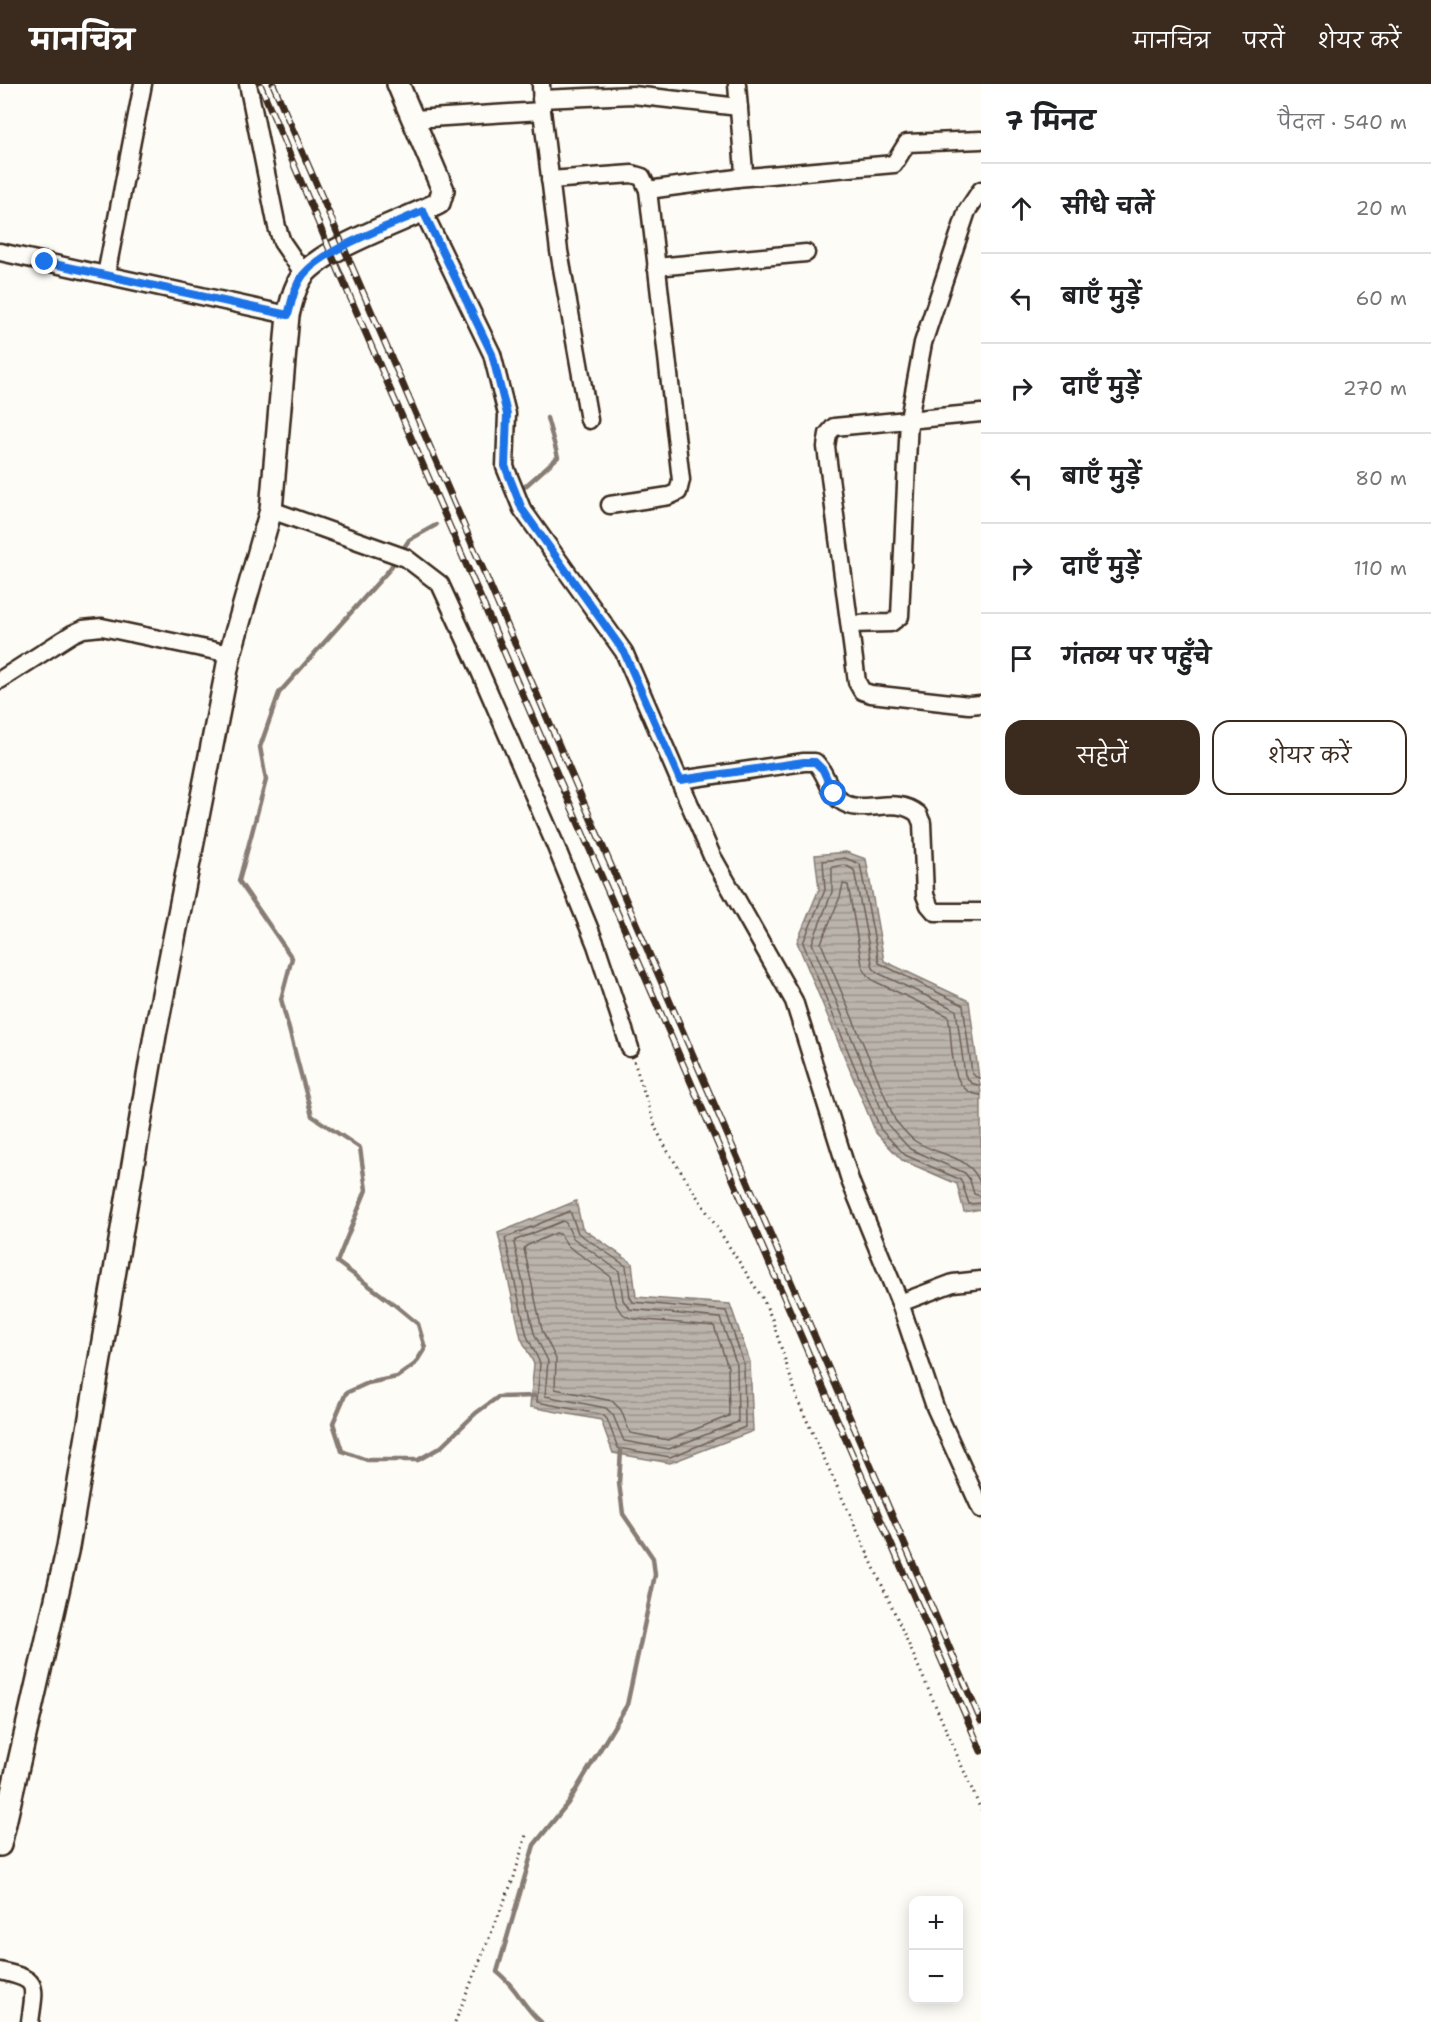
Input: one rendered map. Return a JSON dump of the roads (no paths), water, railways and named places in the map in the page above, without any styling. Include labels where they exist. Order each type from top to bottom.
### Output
[{"type":"street","points":[[106,275],[143,84]]},
{"type":"street","points":[[248,84],[282,242],[304,274]]},
{"type":"street","points":[[0,1845],[68,1547],[155,1035],[230,654],[271,510],[288,315],[295,288],[304,274],[331,253],[439,203],[443,190],[398,84]]},
{"type":"street","points":[[737,84],[744,172],[737,178]]},
{"type":"street","points":[[414,119],[541,98],[633,95],[644,90],[739,107]]},
{"type":"street","points":[[541,98],[559,251],[589,420]]},
{"type":"street","points":[[648,190],[737,178],[894,164],[908,143],[981,140]]},
{"type":"street","points":[[550,180],[632,174],[642,177],[648,190],[681,480],[678,492],[669,496],[610,505]]},
{"type":"street","points":[[850,624],[891,623],[900,616],[909,419],[923,343],[967,211],[981,190]]},
{"type":"street","points":[[423,211],[492,354],[507,414],[505,466],[522,509],[624,652],[712,856],[794,1001],[846,1167],[900,1303],[935,1407],[981,1509]]},
{"type":"street","points":[[0,252],[288,315]]},
{"type":"street","points":[[656,267],[806,254]]},
{"type":"street","points":[[981,412],[846,424],[834,427],[828,434],[826,447],[857,682],[862,691],[871,694],[969,705],[981,704]]},
{"type":"street","points":[[271,510],[406,558],[440,584],[476,660],[554,842],[592,935],[630,1048]]},
{"type":"street","points":[[0,680],[83,629],[102,627],[230,654]]},
{"type":"street","points":[[680,780],[815,762],[823,770],[834,794],[841,802],[852,807],[903,805],[918,814],[922,823],[925,895],[935,912],[981,912]]},
{"type":"street","points":[[900,1303],[953,1282],[981,1280]]},
{"type":"street","points":[[0,1971],[30,1980],[34,1990],[30,2022]]},
{"type":"water","points":[[846,852],[866,859],[884,961],[969,1001],[981,1094],[981,1209],[964,1212],[957,1184],[902,1160],[876,1133],[797,942],[819,889],[815,855]]},
{"type":"water","points":[[576,1201],[582,1228],[632,1263],[636,1297],[730,1304],[750,1362],[753,1431],[670,1463],[613,1453],[601,1420],[530,1407],[534,1364],[521,1338],[498,1233]]},
{"type":"waterway","points":[[520,491],[558,457],[547,418]]},
{"type":"waterway","points":[[436,525],[409,540],[389,570],[279,693],[260,747],[266,780],[239,881],[292,958],[281,999],[312,1116],[360,1148],[366,1190],[337,1262],[418,1324],[425,1348],[415,1364],[397,1377],[368,1383],[346,1393],[333,1423],[342,1451],[367,1460],[418,1460],[441,1447],[476,1413],[498,1397],[535,1396]]},
{"type":"waterway","points":[[541,2022],[510,1984],[497,1972],[534,1845],[568,1803],[627,1705],[655,1575],[653,1558],[623,1514],[619,1483],[621,1450]]},
{"type":"railway","points":[[260,84],[331,253],[981,1751]]},
{"type":"railway","points":[[273,84],[981,1721]]}]
